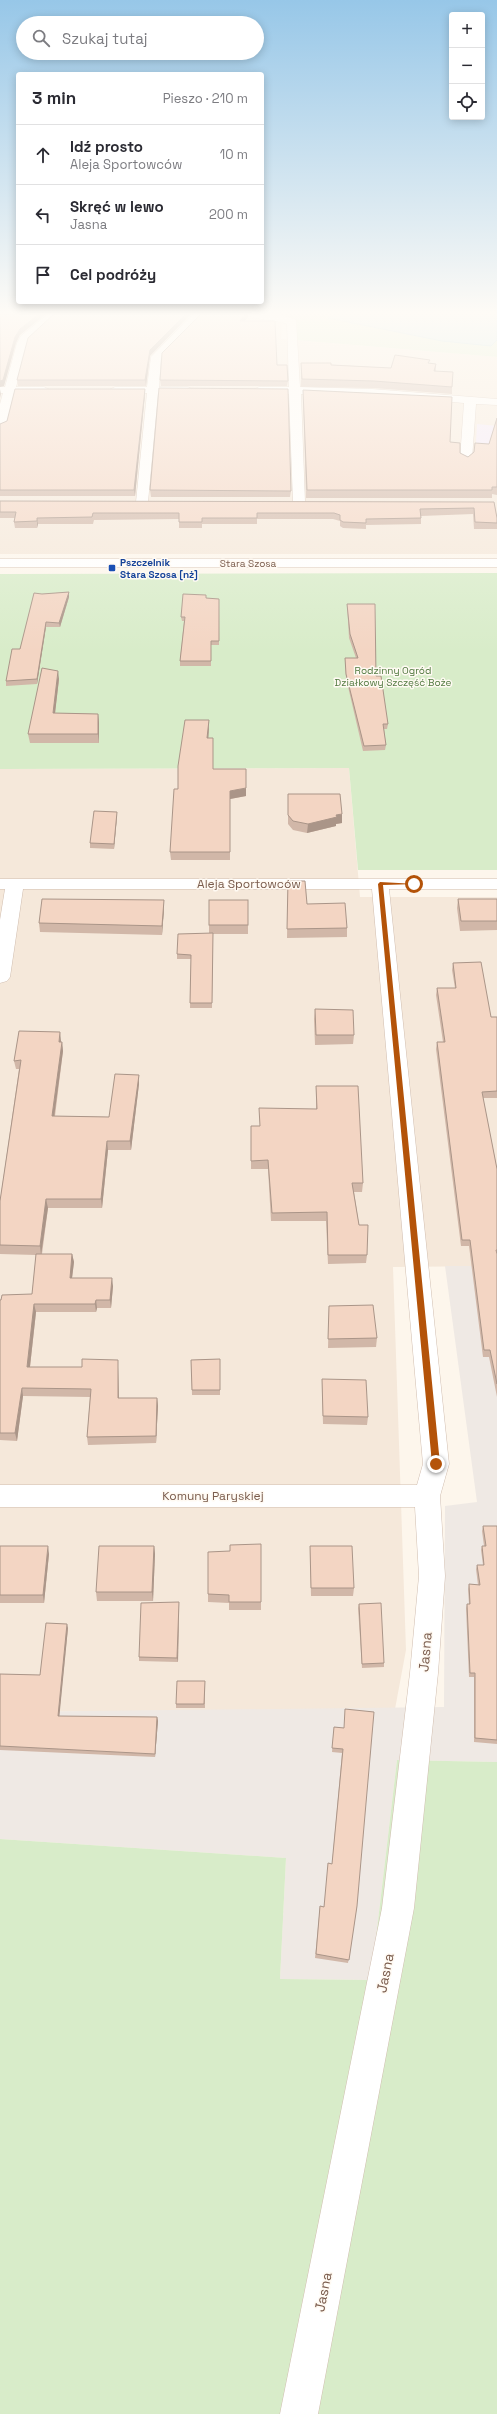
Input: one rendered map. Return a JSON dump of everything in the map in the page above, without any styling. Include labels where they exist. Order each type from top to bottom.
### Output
[{"type":"street","points":[[142,502],[149,427]]},
{"type":"street","points":[[295,427],[299,502]]},
{"type":"street","points":[[466,459],[468,427]]},
{"type":"street","points":[[126,502],[157,502]]},
{"type":"street","points":[[283,502],[314,502]]},
{"type":"street","name":"Stara Szosa","points":[[0,563],[497,563]]},
{"type":"street","points":[[0,977],[8,884]]},
{"type":"street","name":"Aleja Sportowców","points":[[8,884],[497,884]]},
{"type":"street","name":"Jasna","points":[[299,2414],[398,1908],[424,1673],[432,1576],[427,1496],[436,1464],[380,884]]},
{"type":"street","name":"Komuny Paryskiej","points":[[0,1496],[427,1496]]},
{"type":"shaded area","points":[[0,427],[497,427],[497,554],[0,554]]},
{"type":"shaded area","points":[[477,427],[497,427],[497,463],[475,461]]},
{"type":"shaded area","points":[[349,768],[360,897],[497,897],[497,1266],[393,1267],[406,1650],[395,1709],[0,1712],[0,769]]},
{"type":"shaded area","points":[[445,1266],[497,1266],[497,1762],[397,1760],[371,1980],[280,1979],[286,1858],[0,1839],[0,1712],[444,1707],[445,1506],[477,1502]]},
{"type":"green space","name":"Rodzinny Ogród Działkowy Szczęść Boże","points":[[497,573],[497,870],[358,870],[349,768],[0,769],[0,574]]},
{"type":"green space","points":[[397,1760],[497,1762],[497,2414],[0,2414],[0,1839],[286,1858],[280,1979],[371,1980]]},
{"type":"building","points":[[0,427],[141,427],[134,490],[0,490]]},
{"type":"building","points":[[156,427],[289,427],[291,491],[150,490]]},
{"type":"building","points":[[304,427],[451,427],[450,442],[460,443],[460,453],[468,457],[474,452],[475,443],[489,444],[494,427],[497,427],[497,487],[492,487],[492,490],[307,490]]},
{"type":"building","points":[[0,501],[494,502],[497,523],[475,522],[474,508],[420,509],[421,518],[366,519],[366,523],[343,522],[340,520],[340,515],[334,513],[257,513],[257,518],[202,518],[202,522],[179,522],[179,513],[93,513],[92,517],[37,518],[37,521],[14,522],[16,512],[0,512]]},
{"type":"building","points":[[69,592],[59,623],[46,622],[37,679],[6,681],[12,649],[20,649],[34,593],[42,594]]},
{"type":"building","points":[[183,594],[206,595],[206,598],[219,599],[219,641],[211,641],[211,661],[180,661],[185,617],[181,617]]},
{"type":"building","points":[[347,604],[375,604],[376,676],[381,676],[388,724],[383,724],[386,745],[364,746],[346,674],[345,658],[358,658],[350,634]]},
{"type":"building","points":[[42,668],[58,671],[53,713],[98,714],[98,734],[28,734]]},
{"type":"building","points":[[185,720],[209,720],[207,738],[213,738],[213,769],[246,769],[246,788],[230,791],[230,852],[170,852],[174,789],[178,789],[178,766]]},
{"type":"building","points":[[288,794],[340,794],[342,814],[336,815],[337,817],[308,824],[293,821],[288,815]]},
{"type":"building","points":[[94,811],[117,812],[114,844],[90,843]]},
{"type":"building","points":[[288,881],[305,881],[307,904],[345,903],[347,928],[287,929]]},
{"type":"building","points":[[42,899],[164,900],[162,926],[39,923]]},
{"type":"building","points":[[458,899],[497,899],[497,921],[461,921]]},
{"type":"building","points":[[209,900],[248,900],[248,925],[209,925]]},
{"type":"building","points":[[213,933],[212,1003],[190,1003],[191,955],[177,954],[178,934]]},
{"type":"building","points":[[481,962],[491,1017],[497,1017],[497,1091],[482,1092],[497,1169],[497,1384],[490,1350],[484,1350],[470,1240],[462,1240],[437,1042],[445,1042],[437,988],[456,988],[453,963]]},
{"type":"building","points":[[315,1009],[353,1010],[354,1035],[316,1035]]},
{"type":"building","points":[[19,1031],[60,1032],[59,1042],[62,1042],[52,1116],[109,1117],[115,1074],[139,1075],[130,1141],[107,1141],[101,1199],[46,1199],[40,1246],[0,1245],[0,1201],[21,1060],[14,1061]]},
{"type":"building","points":[[316,1086],[358,1086],[363,1183],[352,1183],[359,1225],[368,1225],[367,1255],[328,1255],[327,1212],[272,1213],[268,1160],[251,1161],[251,1126],[260,1126],[259,1108],[317,1109]]},
{"type":"building","points":[[36,1254],[72,1254],[70,1278],[112,1278],[110,1300],[96,1300],[95,1304],[34,1304],[27,1367],[82,1367],[82,1359],[118,1360],[118,1398],[157,1398],[156,1436],[87,1437],[91,1389],[22,1388],[15,1433],[0,1433],[0,1300],[2,1295],[32,1294]]},
{"type":"building","points":[[373,1305],[377,1338],[328,1339],[329,1306]]},
{"type":"building","points":[[220,1359],[220,1390],[192,1390],[191,1360]]},
{"type":"building","points":[[322,1379],[366,1380],[368,1417],[323,1416]]},
{"type":"building","points":[[483,1526],[497,1526],[497,1740],[475,1738],[475,1673],[470,1673],[467,1604],[470,1604],[469,1584],[480,1585],[477,1565],[484,1565],[482,1546],[486,1546]]},
{"type":"building","points":[[261,1544],[261,1602],[229,1602],[229,1595],[208,1594],[208,1552],[230,1551],[230,1545]]},
{"type":"building","points":[[0,1546],[48,1546],[43,1595],[0,1595]]},
{"type":"building","points":[[99,1546],[154,1546],[152,1592],[96,1592]]},
{"type":"building","points":[[310,1546],[352,1546],[354,1588],[311,1588]]},
{"type":"building","points":[[179,1602],[177,1658],[139,1657],[141,1603]]},
{"type":"building","points":[[381,1603],[384,1663],[362,1664],[359,1604]]},
{"type":"building","points":[[46,1623],[67,1624],[58,1716],[157,1717],[155,1754],[0,1746],[0,1674],[40,1675]]},
{"type":"building","points":[[177,1681],[205,1681],[204,1704],[176,1704]]},
{"type":"building","points":[[345,1709],[374,1712],[357,1906],[349,1960],[316,1954],[320,1906],[324,1907],[328,1863],[332,1864],[343,1749],[332,1748],[334,1727],[344,1728]]},
{"type":"place","name":"Pszczelnik Stara Szosa [nż]","points":[[112,568]]},
{"type":"route","points":[[414,884],[380,884],[436,1464]]}]
